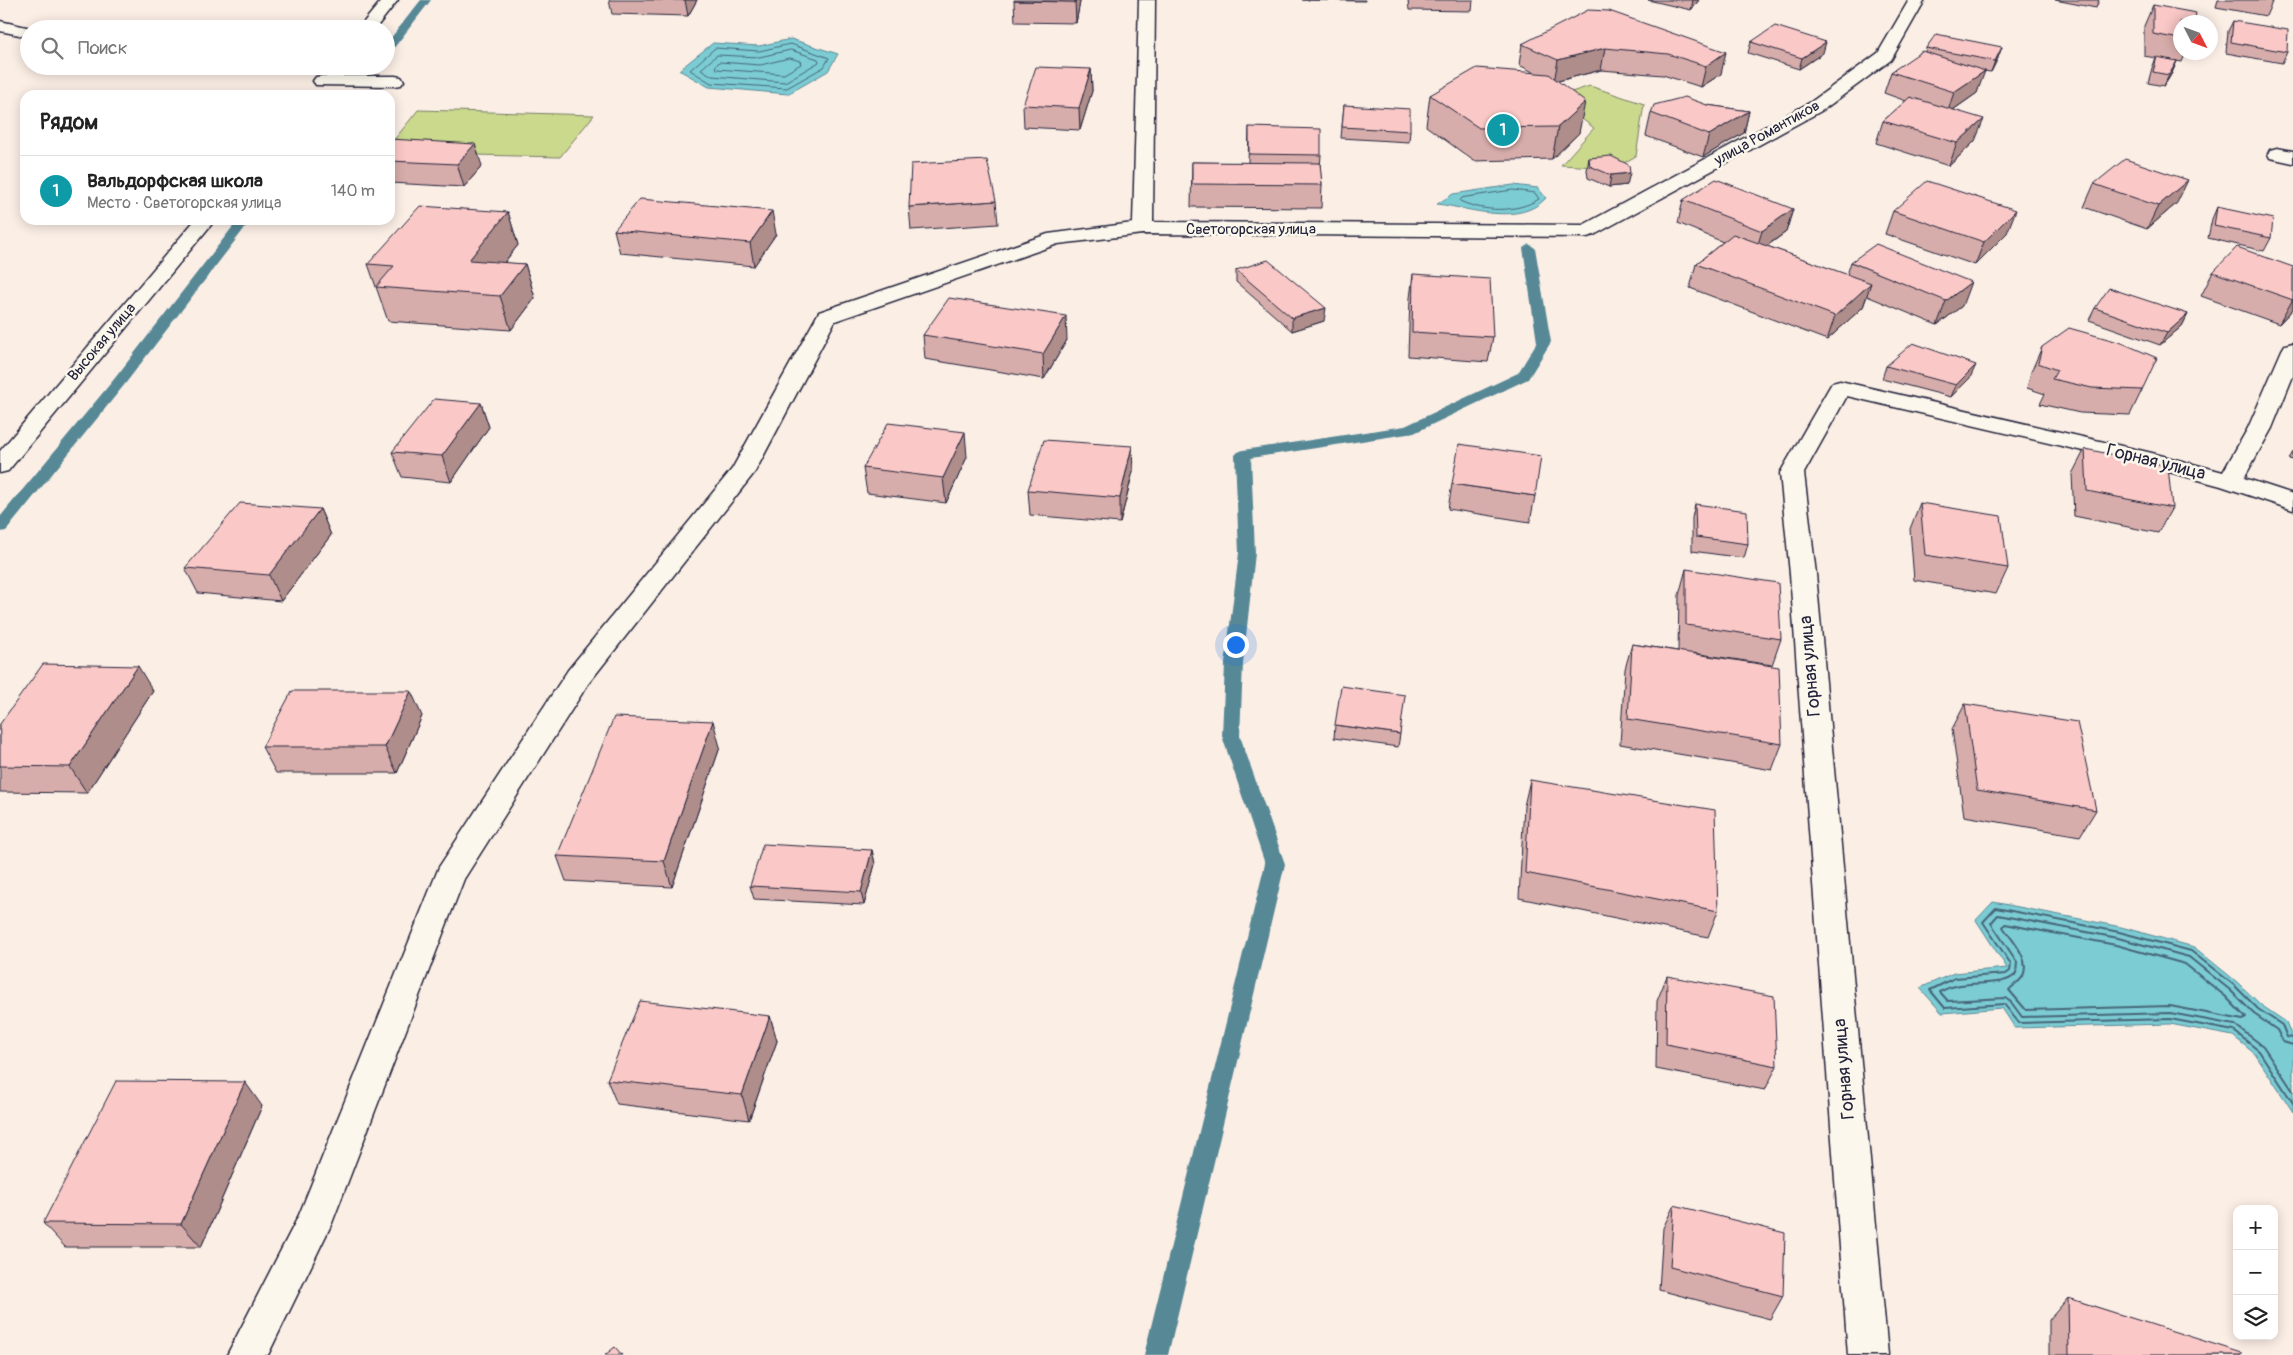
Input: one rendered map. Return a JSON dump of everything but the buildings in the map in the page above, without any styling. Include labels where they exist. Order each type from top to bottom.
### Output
[{"type":"street","points":[[373,20],[390,0]]},
{"type":"street","points":[[1143,228],[1147,0]]},
{"type":"street","name":"улица Романтиков","points":[[1587,232],[1817,106],[1885,56],[1918,0]]},
{"type":"street","points":[[0,26],[20,30]]},
{"type":"street","points":[[314,90],[327,75]]},
{"type":"street","points":[[322,81],[395,81]]},
{"type":"street","name":"Высокая улица","points":[[0,466],[200,225]]},
{"type":"street","name":"Светогорская улица","points":[[247,1355],[314,1224],[450,876],[578,676],[743,472],[827,317],[1055,238],[1143,228],[1587,232]]},
{"type":"street","name":"Горная улица","points":[[2230,481],[2260,428],[2293,350]]},
{"type":"street","name":"Горная улица","points":[[1868,1355],[1803,574],[1792,473],[1840,388],[2152,460],[2230,481],[2293,502]]},
{"type":"green space","points":[[1590,86],[1644,104],[1636,156],[1615,168],[1561,165],[1594,128],[1570,110],[1562,95]]},
{"type":"green space","points":[[418,110],[594,115],[560,157],[395,153],[395,139]]},
{"type":"water","points":[[791,39],[838,54],[828,71],[788,94],[709,87],[679,70],[713,43],[759,46]]},
{"type":"water","points":[[1513,185],[1538,188],[1546,198],[1535,207],[1522,212],[1508,214],[1479,212],[1437,204],[1453,194]]},
{"type":"water","points":[[1993,902],[2121,927],[2194,947],[2237,982],[2261,1005],[2286,1022],[2293,1039],[2293,1112],[2255,1054],[2233,1036],[2170,1024],[2015,1028],[2002,1008],[1942,1013],[1920,988],[1954,973],[2007,968],[1976,920]]},
{"type":"waterway","points":[[395,40],[426,0]]},
{"type":"waterway","points":[[0,527],[120,381],[241,225]]},
{"type":"waterway","points":[[1156,1355],[1275,864],[1231,736],[1234,664],[1247,553],[1243,455],[1409,430],[1523,376],[1544,342],[1529,248]]},
{"type":"place","name":"Вальдорфская школа","points":[[1503,130]]}]
